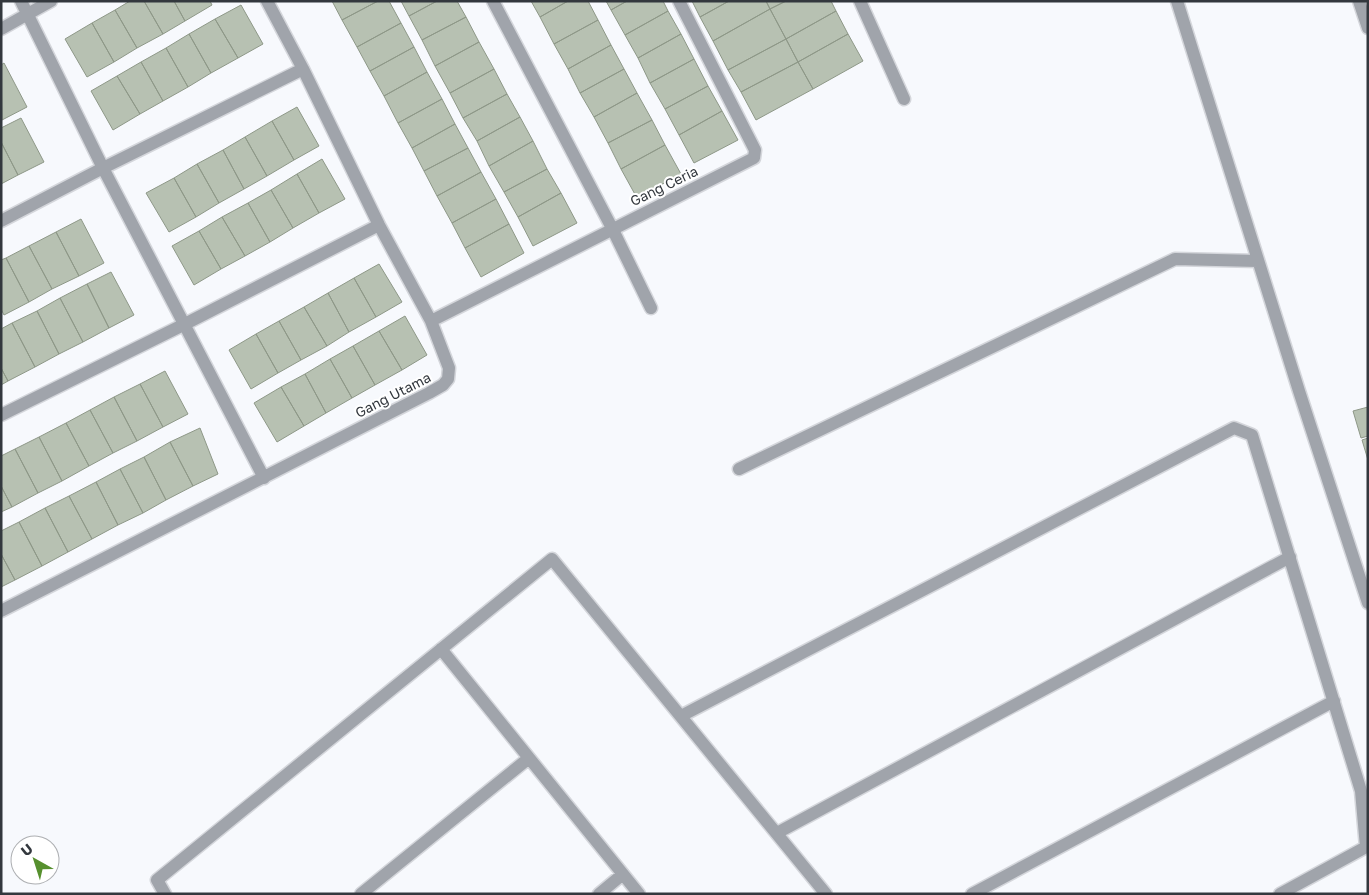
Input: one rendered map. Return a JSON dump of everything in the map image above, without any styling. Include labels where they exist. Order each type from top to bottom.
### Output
[{"type":"street","points":[[22,1],[103,168],[264,478]]},
{"type":"street","points":[[1,29],[51,1]]},
{"type":"street","name":"Gang Utama","points":[[1,612],[443,385],[448,379],[449,368],[431,321],[379,225],[303,69],[267,1]]},
{"type":"street","points":[[493,1],[612,228],[651,308]]},
{"type":"street","name":"Gang Ceria","points":[[431,321],[612,228],[751,161],[755,155],[679,1]]},
{"type":"street","points":[[860,1],[904,99]]},
{"type":"street","points":[[1177,1],[1368,603]]},
{"type":"street","points":[[1359,1],[1368,28]]},
{"type":"street","points":[[1,220],[303,69]]},
{"type":"street","points":[[1,415],[184,325],[379,225]]},
{"type":"street","points":[[738,469],[1175,259],[1258,261]]},
{"type":"street","points":[[682,716],[1234,428],[1252,435],[1361,791],[1366,847],[1280,894]]},
{"type":"street","points":[[777,833],[1290,556]]},
{"type":"street","points":[[165,894],[157,880],[552,559],[826,894]]},
{"type":"street","points":[[441,649],[639,894]]},
{"type":"street","points":[[972,894],[1334,701]]},
{"type":"street","points":[[362,894],[529,758]]},
{"type":"street","points":[[599,894],[623,874]]},
{"type":"building","points":[[130,1],[144,1],[163,34],[137,48],[115,10]]},
{"type":"building","points":[[144,1],[174,1],[185,21],[163,34]]},
{"type":"building","points":[[174,1],[210,1],[212,5],[185,21]]},
{"type":"building","points":[[332,1],[378,1],[342,20]]},
{"type":"building","points":[[378,1],[389,1],[401,23],[357,47],[342,20]]},
{"type":"building","points":[[401,1],[437,1],[409,16]]},
{"type":"building","points":[[437,1],[457,1],[466,17],[422,40],[409,16]]},
{"type":"building","points":[[531,1],[568,1],[540,17]]},
{"type":"building","points":[[568,1],[588,1],[598,20],[554,44],[540,17]]},
{"type":"building","points":[[606,1],[627,1],[611,10]]},
{"type":"building","points":[[627,1],[663,1],[668,11],[625,35],[611,10]]},
{"type":"building","points":[[692,1],[729,1],[700,17]]},
{"type":"building","points":[[729,1],[766,1],[770,9],[713,41],[700,17]]},
{"type":"building","points":[[766,1],[786,1],[770,9]]},
{"type":"building","points":[[786,1],[831,1],[836,11],[786,39],[770,9]]},
{"type":"building","points":[[241,5],[263,44],[238,58],[215,19]]},
{"type":"building","points":[[770,9],[786,39],[728,70],[713,41]]},
{"type":"building","points":[[115,10],[137,48],[114,62],[92,23]]},
{"type":"building","points":[[668,11],[681,34],[638,58],[625,35]]},
{"type":"building","points":[[836,11],[848,34],[798,62],[786,39]]},
{"type":"building","points":[[466,17],[479,42],[435,66],[422,40]]},
{"type":"building","points":[[215,19],[238,58],[211,73],[189,34]]},
{"type":"building","points":[[598,20],[611,45],[568,69],[554,44]]},
{"type":"building","points":[[92,23],[114,62],[87,77],[65,39]]},
{"type":"building","points":[[401,23],[414,47],[370,71],[357,47]]},
{"type":"building","points":[[189,34],[211,73],[188,87],[166,48]]},
{"type":"building","points":[[681,34],[694,59],[650,83],[638,58]]},
{"type":"building","points":[[848,34],[863,61],[813,89],[798,62]]},
{"type":"building","points":[[786,39],[798,62],[741,92],[728,70]]},
{"type":"building","points":[[479,42],[494,69],[450,93],[435,66]]},
{"type":"building","points":[[611,45],[624,69],[580,93],[568,69]]},
{"type":"building","points":[[414,47],[427,72],[384,96],[370,71]]},
{"type":"building","points":[[166,48],[188,87],[163,101],[141,62]]},
{"type":"building","points":[[694,59],[708,86],[665,109],[650,83]]},
{"type":"building","points":[[141,62],[163,101],[140,114],[117,76]]},
{"type":"building","points":[[798,62],[813,89],[756,120],[741,92]]},
{"type":"building","points":[[4,63],[27,107],[2,120],[1,65]]},
{"type":"building","points":[[494,69],[507,94],[463,118],[450,93]]},
{"type":"building","points":[[624,69],[637,93],[594,117],[580,93]]},
{"type":"building","points":[[427,72],[442,99],[398,123],[384,96]]},
{"type":"building","points":[[117,76],[140,114],[113,130],[91,91]]},
{"type":"building","points":[[708,86],[722,111],[679,135],[665,109]]},
{"type":"building","points":[[637,93],[652,120],[608,143],[594,117]]},
{"type":"building","points":[[507,94],[520,117],[477,141],[463,118]]},
{"type":"building","points":[[442,99],[455,124],[412,148],[398,123]]},
{"type":"building","points":[[297,107],[319,146],[294,160],[272,121]]},
{"type":"building","points":[[722,111],[738,140],[694,163],[679,135]]},
{"type":"building","points":[[520,117],[533,141],[489,166],[477,141]]},
{"type":"building","points":[[21,118],[44,162],[18,175],[1,142],[1,128]]},
{"type":"building","points":[[652,120],[665,145],[621,169],[608,143]]},
{"type":"building","points":[[272,121],[294,160],[267,176],[245,137]]},
{"type":"building","points":[[455,124],[468,148],[424,171],[412,148]]},
{"type":"building","points":[[245,137],[267,176],[244,189],[223,150]]},
{"type":"building","points":[[533,141],[547,169],[504,192],[489,166]]},
{"type":"building","points":[[1,142],[18,175],[1,184]]},
{"type":"building","points":[[665,145],[681,174],[637,198],[621,169]]},
{"type":"building","points":[[468,148],[481,172],[437,196],[424,171]]},
{"type":"building","points":[[223,150],[244,189],[219,203],[197,164]]},
{"type":"building","points":[[322,159],[345,199],[319,213],[297,174]]},
{"type":"building","points":[[197,164],[219,203],[196,217],[174,178]]},
{"type":"building","points":[[547,169],[561,193],[518,217],[504,192]]},
{"type":"building","points":[[481,172],[496,199],[452,223],[437,196]]},
{"type":"building","points":[[297,174],[319,213],[293,228],[271,190]]},
{"type":"building","points":[[174,178],[196,217],[169,232],[146,193]]},
{"type":"building","points":[[271,190],[293,228],[270,242],[248,203]]},
{"type":"building","points":[[561,193],[577,223],[533,246],[518,217]]},
{"type":"building","points":[[496,199],[509,224],[465,248],[452,223]]},
{"type":"building","points":[[248,203],[270,242],[245,256],[222,217]]},
{"type":"building","points":[[222,217],[245,256],[221,269],[199,231]]},
{"type":"building","points":[[81,219],[104,263],[79,276],[56,232]]},
{"type":"building","points":[[509,224],[524,253],[481,277],[465,248]]},
{"type":"building","points":[[199,231],[221,269],[194,285],[172,246]]},
{"type":"building","points":[[56,232],[79,276],[52,289],[29,246]]},
{"type":"building","points":[[29,246],[52,289],[29,302],[6,258]]},
{"type":"building","points":[[6,258],[29,302],[4,315],[1,309],[1,260]]},
{"type":"building","points":[[379,264],[402,302],[376,317],[354,278]]},
{"type":"building","points":[[111,272],[134,315],[109,328],[87,284]]},
{"type":"building","points":[[354,278],[376,317],[349,332],[328,293]]},
{"type":"building","points":[[87,284],[109,328],[83,342],[60,298]]},
{"type":"building","points":[[328,293],[349,332],[327,346],[304,307]]},
{"type":"building","points":[[60,298],[83,342],[59,354],[37,311]]},
{"type":"building","points":[[304,307],[327,346],[301,360],[279,321]]},
{"type":"building","points":[[37,311],[59,354],[35,367],[12,323]]},
{"type":"building","points":[[405,316],[427,355],[402,370],[379,331]]},
{"type":"building","points":[[279,321],[301,360],[278,373],[256,334]]},
{"type":"building","points":[[12,323],[35,367],[8,381],[1,368],[1,329]]},
{"type":"building","points":[[379,331],[402,370],[375,385],[353,346]]},
{"type":"building","points":[[256,334],[278,373],[251,389],[229,350]]},
{"type":"building","points":[[353,346],[375,385],[352,398],[330,359]]},
{"type":"building","points":[[330,359],[352,398],[326,413],[305,374]]},
{"type":"building","points":[[1,368],[8,381],[1,385]]},
{"type":"building","points":[[165,371],[188,414],[163,427],[140,384]]},
{"type":"building","points":[[305,374],[326,413],[304,426],[281,387]]},
{"type":"building","points":[[140,384],[163,427],[137,441],[114,397]]},
{"type":"building","points":[[281,387],[304,426],[277,442],[254,403]]},
{"type":"building","points":[[114,397],[137,441],[113,453],[90,410]]},
{"type":"building","points":[[1368,407],[1368,436],[1361,438],[1353,411]]},
{"type":"building","points":[[90,410],[113,453],[89,466],[66,423]]},
{"type":"building","points":[[66,423],[89,466],[62,481],[39,437]]},
{"type":"building","points":[[200,428],[218,474],[193,486],[170,442]]},
{"type":"building","points":[[39,437],[62,481],[38,493],[15,449]]},
{"type":"building","points":[[1368,438],[1368,460],[1362,440]]},
{"type":"building","points":[[170,442],[193,486],[166,500],[144,457]]},
{"type":"building","points":[[15,449],[38,493],[12,507],[1,486],[1,456]]},
{"type":"building","points":[[144,457],[166,500],[143,513],[120,469]]},
{"type":"building","points":[[120,469],[143,513],[118,525],[96,482]]},
{"type":"building","points":[[96,482],[118,525],[92,539],[69,496]]},
{"type":"building","points":[[1,486],[12,507],[1,512]]},
{"type":"building","points":[[69,496],[92,539],[68,552],[45,508]]},
{"type":"building","points":[[45,508],[68,552],[42,566],[19,522]]},
{"type":"building","points":[[19,522],[42,566],[15,580],[1,554],[1,531]]},
{"type":"building","points":[[1,554],[15,580],[1,587]]}]
